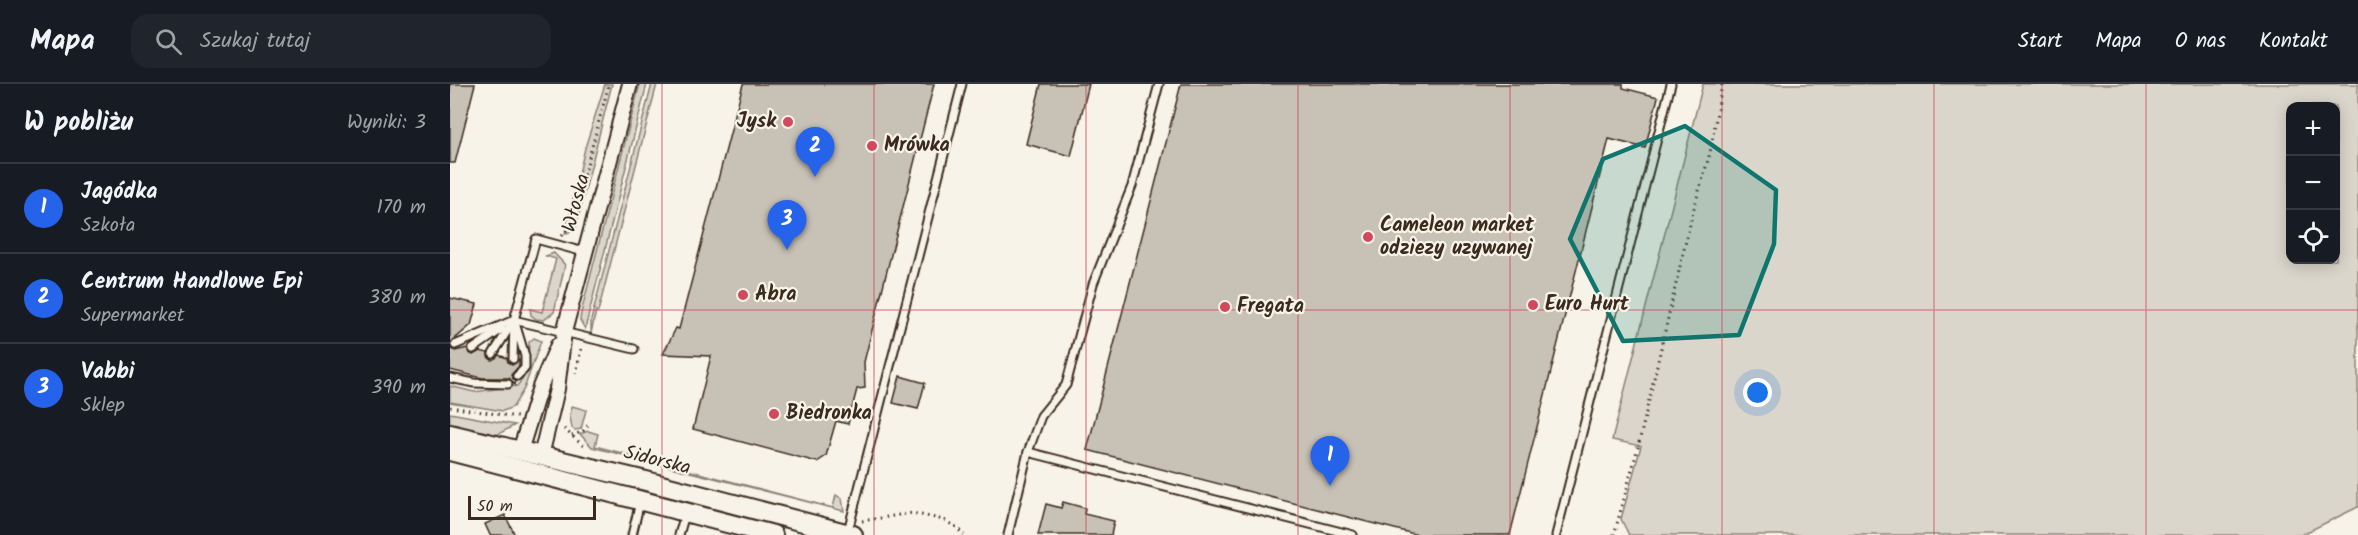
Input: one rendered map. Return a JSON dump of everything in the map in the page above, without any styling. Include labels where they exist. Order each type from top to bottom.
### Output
[{"type":"street","name":"Włoska","points":[[541,456],[557,389],[564,332],[630,84]]},
{"type":"street","name":"Włoska","points":[[520,451],[540,387],[564,332]]},
{"type":"street","name":"Sidorska","points":[[450,434],[852,531]]},
{"type":"street","points":[[450,451],[773,535]]},
{"type":"street","points":[[520,451],[525,470]]},
{"type":"street","points":[[525,470],[541,456]]},
{"type":"street","points":[[640,501],[646,482]]},
{"type":"street","points":[[685,512],[690,493]]},
{"type":"lane","points":[[852,531],[962,84]]},
{"type":"lane","points":[[1008,535],[1028,453],[1041,416],[1066,385],[1093,284],[1132,186],[1159,84]]},
{"type":"lane","points":[[1556,535],[1671,84]]},
{"type":"lane","points":[[513,359],[514,320],[536,239],[584,252]]},
{"type":"lane","points":[[473,349],[514,320]]},
{"type":"lane","points":[[493,354],[514,320]]},
{"type":"lane","points":[[514,320],[525,357],[525,368],[517,376]]},
{"type":"lane","points":[[455,345],[514,320],[634,349]]},
{"type":"lane","points":[[462,381],[470,375]]},
{"type":"lane","points":[[450,378],[508,384]]},
{"type":"lane","points":[[1028,453],[1353,535]]},
{"type":"lane","points":[[632,535],[640,501]]},
{"type":"lane","points":[[680,535],[685,512]]},
{"type":"path","points":[[556,244],[570,226],[609,84]]},
{"type":"path","points":[[1614,535],[1638,447],[1692,215],[1710,153],[1722,84]]},
{"type":"path","points":[[450,407],[512,416]]},
{"type":"path","points":[[572,436],[583,431],[589,424]]},
{"type":"path","points":[[563,429],[580,443]]},
{"type":"path","points":[[852,531],[912,513],[944,520],[964,535]]},
{"type":"highlighted area","points":[[1685,126],[1776,190],[1774,244],[1739,335],[1623,341],[1570,239],[1603,159]]},
{"type":"shaded area","points":[[605,84],[612,84],[575,230],[565,234],[585,148]]},
{"type":"shaded area","points":[[640,84],[647,84],[585,329],[580,320],[581,313]]},
{"type":"shaded area","points":[[652,84],[657,84],[591,333],[591,320]]},
{"type":"shaded area","points":[[1703,84],[2358,84],[2358,507],[2301,535],[1629,535],[1621,519],[1641,446],[1612,440]]},
{"type":"shaded area","points":[[554,253],[565,265],[554,312],[544,320],[536,319],[531,315],[530,309],[542,312],[556,259],[546,256]]},
{"type":"shaded area","points":[[534,338],[541,341],[524,389],[513,407],[503,411],[450,402],[450,386],[474,392],[517,386],[528,372],[529,342]]},
{"type":"shaded area","points":[[572,406],[586,410],[581,429],[572,428],[570,416]]},
{"type":"shaded area","points":[[450,413],[515,425],[493,437],[450,429]]},
{"type":"shaded area","points":[[588,431],[598,434],[595,446],[833,508],[836,495],[842,499],[844,511],[592,447],[580,434]]},
{"type":"building","points":[[450,84],[475,84],[455,163],[450,163]]},
{"type":"building","points":[[743,84],[934,84],[864,362],[865,388],[857,389],[848,424],[836,421],[826,456],[817,462],[693,429],[711,356],[663,354],[676,328],[679,329]]},
{"type":"building","points":[[1041,84],[1089,84],[1071,156],[1026,144]]},
{"type":"building","points":[[1181,84],[1623,84],[1623,88],[1658,97],[1645,148],[1609,139],[1510,535],[1418,535],[1087,450]]},
{"type":"building","points":[[450,298],[477,304],[471,325],[450,343]]},
{"type":"building","points":[[450,347],[455,351],[468,348],[469,353],[473,355],[480,351],[488,353],[488,357],[492,360],[499,355],[507,358],[512,365],[519,360],[519,366],[511,375],[516,381],[515,385],[509,378],[482,378],[450,370]]},
{"type":"building","points":[[900,376],[925,383],[918,409],[893,403]]},
{"type":"building","points":[[1063,502],[1085,508],[1084,514],[1114,521],[1111,535],[1038,535],[1046,504],[1061,508]]},
{"type":"building","points":[[505,515],[515,535],[490,535],[485,524]]},
{"type":"place","name":"Jysk","points":[[788,122]]},
{"type":"place","name":"Mrówka","points":[[872,146]]},
{"type":"place","name":"Centrum Handlowe Epi","points":[[815,177]]},
{"type":"place","name":"Cameleon market odziezy uzywanej","points":[[1368,237]]},
{"type":"place","name":"Vabbi","points":[[787,250]]},
{"type":"place","name":"Abra","points":[[743,295]]},
{"type":"place","name":"Euro Hurt","points":[[1533,305]]},
{"type":"place","name":"Fregata","points":[[1225,307]]},
{"type":"place","name":"Biedronka","points":[[774,414]]},
{"type":"place","name":"Jagódka","points":[[1330,486]]}]
